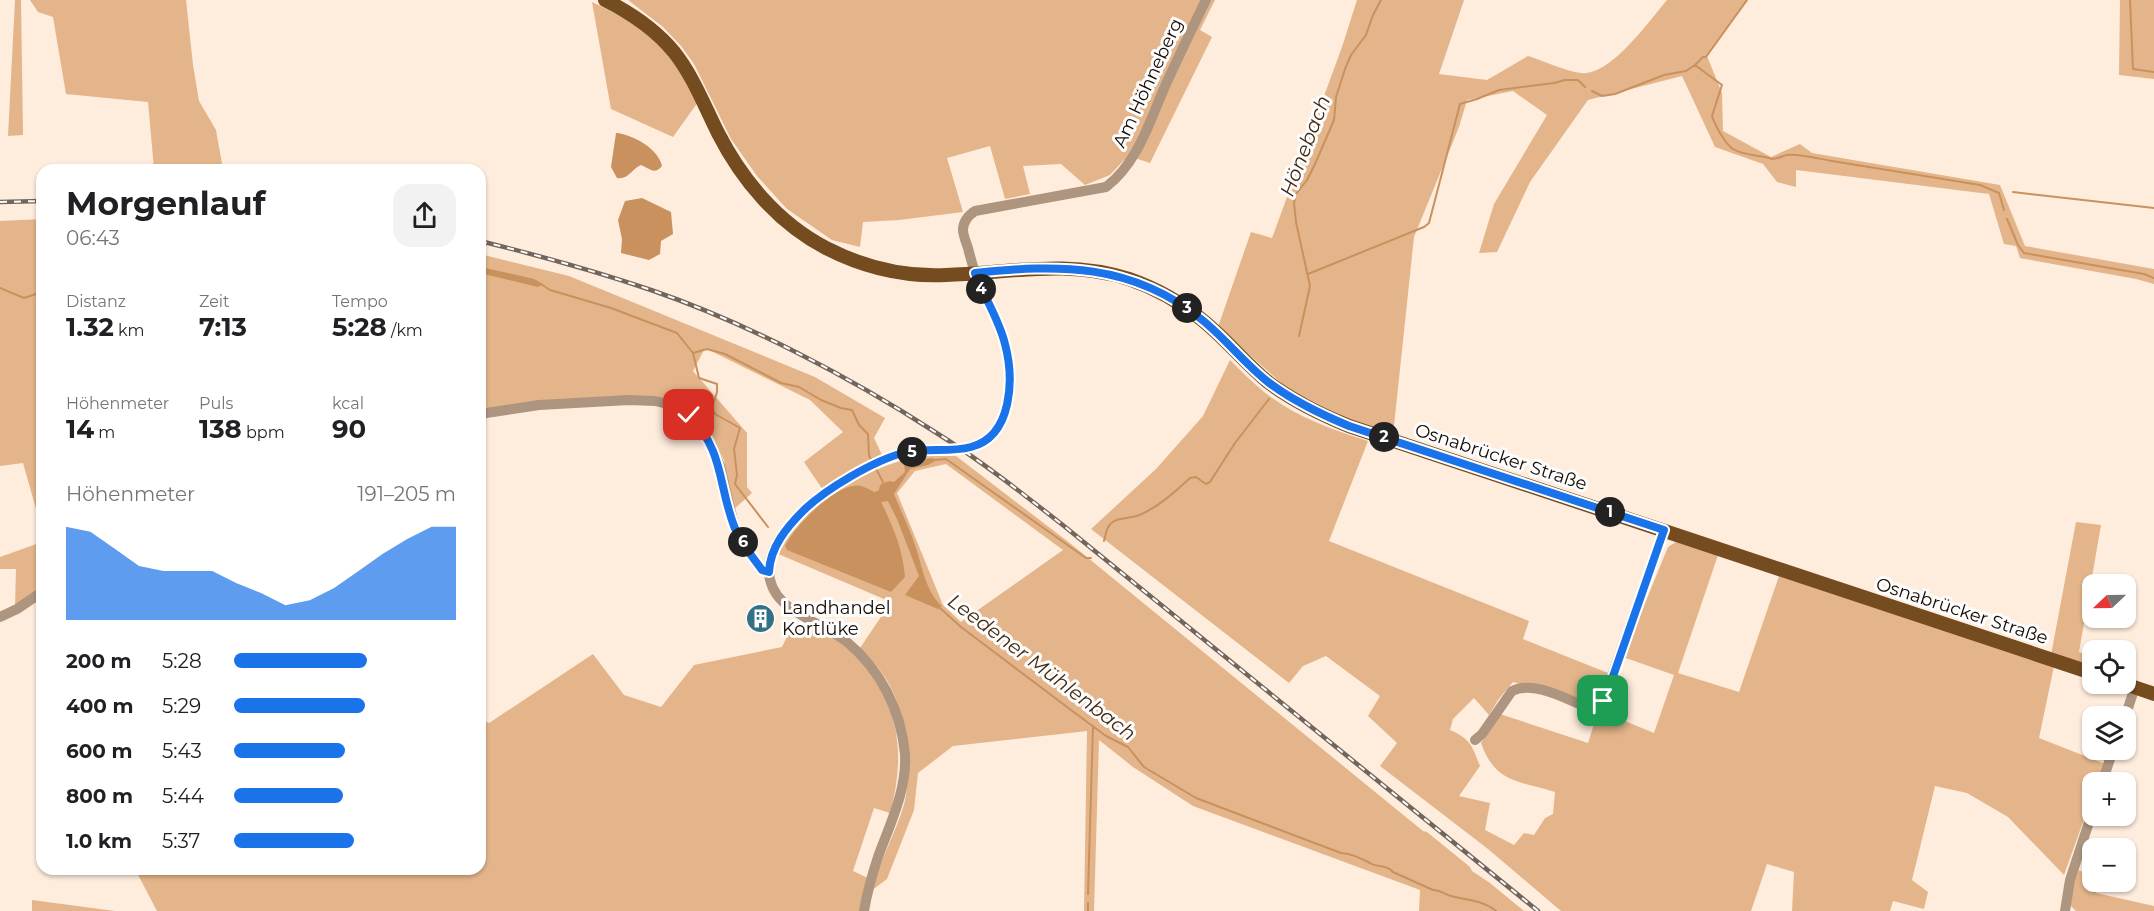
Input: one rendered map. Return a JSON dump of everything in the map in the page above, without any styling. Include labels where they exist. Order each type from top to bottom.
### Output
[{"type":"main road","name":"Osnabrücker Straße","points":[[605,0],[653,30],[675,53],[694,82],[729,154],[763,199],[789,224],[826,248],[858,261],[901,273],[945,275],[1049,267],[1100,271],[1129,279],[1152,288],[1188,309],[1269,382],[1298,403],[1349,426],[2082,670]]},
{"type":"main road","points":[[2136,688],[2154,694]]},
{"type":"street","name":"Am Höhneberg","points":[[975,273],[963,230],[969,215],[975,211],[1106,187],[1128,166],[1206,0]]},
{"type":"street","points":[[864,911],[871,880],[901,792],[905,756],[899,719],[891,698],[858,652],[830,630],[789,608],[777,596],[771,584],[769,572],[772,553],[796,519],[814,501],[863,471],[903,453],[973,447],[985,441],[1004,419],[1008,397],[1006,348],[1002,333],[975,273]]},
{"type":"street","points":[[486,413],[539,405],[629,400],[655,401],[676,406],[703,429],[720,466],[735,529],[762,570],[769,572]]},
{"type":"street","points":[[1475,740],[1482,734],[1512,691],[1520,687],[1541,690],[1589,708],[1603,701],[1664,530]]},
{"type":"street","points":[[0,617],[18,609],[36,596]]},
{"type":"street","points":[[2065,911],[2070,880],[2088,826]]},
{"type":"shaded area","points":[[15,0],[21,0],[23,135],[8,136]]},
{"type":"shaded area","points":[[30,0],[186,0],[199,101],[216,130],[222,164],[154,164],[148,102],[66,94],[53,17],[38,12]]},
{"type":"shaded area","points":[[628,0],[1215,0],[1200,30],[1212,37],[1150,163],[1138,159],[1124,160],[1110,175],[1085,185],[1061,164],[1023,166],[1030,194],[1005,199],[990,146],[947,158],[963,212],[863,222],[860,247],[832,240],[787,209],[757,176],[731,139],[694,64],[681,46],[663,27]]},
{"type":"shaded area","points":[[1357,0],[1464,0],[1439,74],[1487,80],[1528,56],[1575,72],[1592,72],[1604,66],[1628,46],[1667,0],[1748,0],[1707,56],[1722,93],[1723,131],[1771,157],[1800,144],[1812,153],[2000,185],[2025,246],[2154,269],[2154,284],[2020,258],[2016,246],[2004,244],[1989,194],[1796,170],[1796,187],[1777,182],[1763,164],[1715,147],[1682,76],[1588,100],[1530,182],[1497,252],[1479,253],[1494,204],[1547,115],[1513,91],[1467,100],[1459,127],[1414,237],[1393,435],[1344,417],[1288,389],[1218,327],[1251,232],[1272,238]]},
{"type":"shaded area","points":[[2120,0],[2154,0],[2154,79],[2119,75]]},
{"type":"shaded area","points":[[592,2],[629,21],[649,35],[677,66],[688,84],[698,102],[673,137],[611,109]]},
{"type":"shaded area","points":[[616,133],[630,136],[650,148],[662,166],[654,171],[641,165],[627,176],[617,178],[611,167]]},
{"type":"shaded area","points":[[642,198],[671,212],[673,234],[661,241],[660,254],[649,260],[621,253],[622,239],[618,220],[625,201]]},
{"type":"shaded area","points":[[36,219],[36,509],[23,463],[0,466],[0,221]]},
{"type":"shaded area","points":[[486,255],[569,276],[815,377],[885,418],[874,438],[883,457],[823,490],[804,462],[843,432],[810,400],[705,348],[693,371],[747,433],[747,487],[752,493],[732,511],[724,460],[710,432],[674,401],[486,410]]},
{"type":"shaded area","points":[[486,268],[534,279],[543,284],[538,287],[486,274]]},
{"type":"shaded area","points":[[1230,360],[1276,401],[1327,427],[1368,441],[1329,541],[1529,621],[1523,639],[1608,673],[1600,696],[1594,702],[1585,702],[1513,682],[1489,715],[1474,698],[1453,719],[1450,730],[1470,744],[1480,766],[1459,796],[1490,803],[1485,830],[1514,845],[1524,833],[1534,835],[1545,818],[1553,814],[1555,792],[1510,778],[1493,766],[1487,756],[1481,743],[1500,714],[1588,743],[1597,715],[1603,712],[1654,733],[1674,675],[1623,657],[1668,547],[1676,542],[1718,555],[1678,673],[1739,692],[1779,576],[2054,666],[2039,738],[2082,755],[2082,760],[2095,760],[2105,764],[2102,772],[2082,772],[2082,825],[2064,875],[2008,817],[1967,793],[1935,786],[1912,880],[1928,892],[1924,909],[1893,901],[1890,911],[1792,911],[1794,872],[1767,864],[1751,911],[1561,911],[1488,849],[1380,766],[1397,743],[1368,716],[1380,696],[1326,656],[1303,666],[1289,683],[1091,529],[1156,469],[1203,416]]},
{"type":"shaded area","points":[[924,456],[956,456],[1071,544],[1524,911],[1419,911],[1420,890],[1193,806],[1133,767],[1099,740],[1094,911],[1084,911],[1087,731],[953,746],[918,773],[914,810],[887,879],[871,891],[904,805],[907,782],[904,726],[896,698],[882,673],[860,648],[891,602],[776,553],[798,523],[824,499],[856,479],[907,459]],"holes":[[[946,464],[1063,550],[961,622],[943,605],[897,493],[915,471]]]},
{"type":"shaded area","points":[[933,458],[935,461],[928,465],[910,469],[894,494],[912,536],[927,584],[942,606],[938,609],[905,595],[919,576],[888,501],[881,502],[897,538],[905,577],[891,592],[787,550],[785,546],[797,528],[817,507],[840,491],[851,486],[861,486],[875,492],[879,490],[880,485],[889,481],[894,482],[905,472],[904,464],[908,461]]},
{"type":"shaded area","points":[[2076,522],[2101,525],[2093,574],[2082,574],[2083,628],[2079,652],[2082,653],[2082,665],[2051,655]]},
{"type":"shaded area","points":[[36,544],[36,593],[15,607],[16,569],[0,569],[0,557]]},
{"type":"shaded area","points":[[808,624],[827,633],[857,657],[873,676],[885,696],[893,717],[898,763],[896,788],[890,813],[874,808],[853,871],[868,878],[861,911],[157,911],[138,875],[486,875],[486,722],[489,723],[593,654],[624,695],[661,707],[694,665],[782,647],[792,626]]},
{"type":"shaded area","points":[[2077,870],[2082,871],[2082,892],[2096,892],[2154,906],[2154,911],[2076,911],[2069,904]]},
{"type":"shaded area","points":[[32,900],[115,911],[32,911]]},
{"type":"waterway","name":"Hönebach","points":[[1299,336],[1310,286],[1296,222],[1294,203],[1296,194],[1307,180],[1334,120],[1336,97],[1351,55],[1366,35],[1381,0]]},
{"type":"waterway","points":[[1695,65],[1706,57],[1747,0]]},
{"type":"waterway","points":[[2130,0],[2133,69],[2154,72]]},
{"type":"waterway","points":[[1592,91],[1602,96],[1615,94],[1664,75],[1686,71],[1695,65],[1722,85],[1712,116],[1724,139],[1733,149],[1772,159],[1787,155],[1803,155],[1980,185],[1999,193],[2004,210]]},
{"type":"waterway","points":[[1308,274],[1429,223],[1460,104],[1499,90],[1565,80],[1578,80],[1585,87]]},
{"type":"waterway","points":[[2013,192],[2154,208]]},
{"type":"waterway","points":[[2007,219],[2024,253],[2144,274],[2154,278]]},
{"type":"waterway","name":"Leedener Mühlenbach","points":[[541,284],[550,290],[611,308],[677,333],[693,353],[707,349],[725,354],[781,383],[799,387],[821,400],[852,410],[859,425],[868,434],[869,455],[872,462]]},
{"type":"waterway","name":"Leedener Mühlenbach","points":[[0,288],[24,298],[36,294]]},
{"type":"waterway","points":[[693,353],[699,378],[717,384],[712,408],[715,414],[740,428],[734,449],[737,475],[735,484],[768,527]]},
{"type":"waterway","name":"Hönebach","points":[[1104,541],[1111,523],[1137,516],[1151,509],[1190,478],[1196,477],[1206,484],[1210,482],[1235,443],[1269,399]]},
{"type":"waterway","name":"Hönebach","points":[[934,460],[946,459],[1086,558],[1091,558]]},
{"type":"waterway","name":"Leedener Mühlenbach","points":[[875,467],[885,486]]},
{"type":"waterway","name":"Leedener Mühlenbach","points":[[940,608],[961,627],[1106,736],[1128,747],[1144,767],[1196,798],[1341,853],[1388,868],[1433,890],[1480,902],[1496,911]]},
{"type":"waterway","points":[[1088,894],[1093,726]]},
{"type":"waterway","points":[[1088,903],[1088,911]]},
{"type":"railway","points":[[0,202],[36,201]]},
{"type":"railway","points":[[486,243],[630,283],[687,303],[797,353],[902,411],[985,465],[1017,489],[1538,911]]},
{"type":"place","name":"Landhandel Kortlüke","points":[[761,618]]},
{"type":"route","points":[[689,415],[703,429],[713,448],[720,466],[735,529],[762,570],[769,572],[772,553],[780,539],[814,501],[835,487],[903,453],[973,447],[985,441],[1004,419],[1008,397],[1006,348],[1002,333],[975,273],[1022,268],[1075,268],[1100,271],[1129,279],[1152,288],[1180,304],[1202,320],[1269,382],[1298,403],[1321,414],[1349,426],[1664,530],[1603,701]]}]
